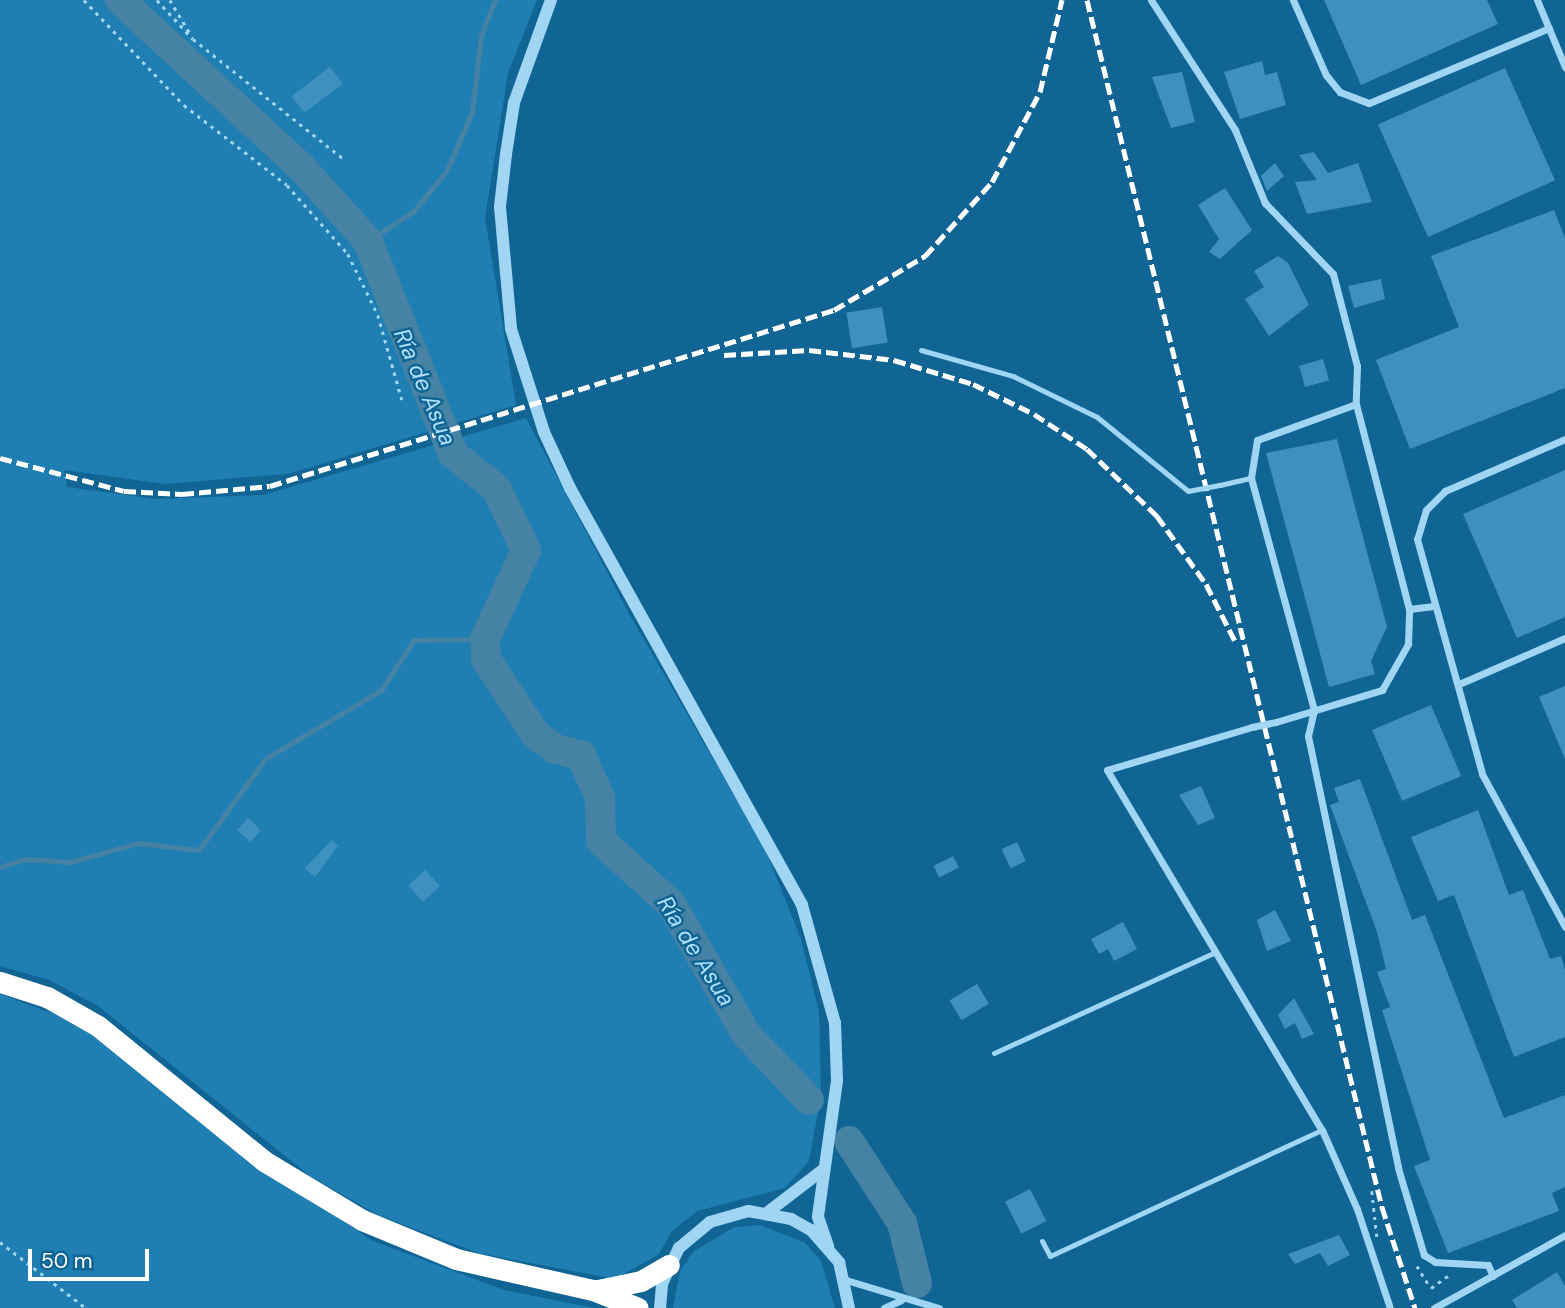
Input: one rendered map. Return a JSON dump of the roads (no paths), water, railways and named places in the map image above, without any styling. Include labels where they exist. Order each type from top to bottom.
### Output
[{"type":"highway","points":[[0,982],[47,997],[98,1026],[264,1161],[362,1220],[482,1267],[593,1290],[638,1308]]},
{"type":"highway","points":[[593,1290],[641,1281],[669,1265]]},
{"type":"street","points":[[551,0],[514,103],[500,207],[506,291],[524,378],[570,488],[778,853],[830,992],[837,1081],[818,1217],[828,1246],[846,1280],[849,1308]]},
{"type":"street","points":[[1151,0],[1235,130],[1265,203],[1333,274],[1357,366],[1356,404],[1409,609],[1408,644],[1382,690],[1107,769],[1213,953],[1322,1130],[1368,1241],[1390,1308]]},
{"type":"street","points":[[1293,0],[1326,75],[1340,92],[1368,103],[1549,28]]},
{"type":"street","points":[[1537,0],[1565,67]]},
{"type":"street","points":[[1356,404],[1257,440],[1251,478],[1314,710],[1308,736],[1353,967],[1424,1255],[1435,1262],[1488,1265],[1493,1276]]},
{"type":"street","points":[[1565,439],[1446,491],[1426,510],[1417,539],[1432,606],[1459,684],[1482,774],[1565,927]]},
{"type":"street","points":[[1409,609],[1432,606]]},
{"type":"street","points":[[1459,684],[1565,638]]},
{"type":"street","points":[[768,1212],[824,1168]]},
{"type":"street","points":[[660,1308],[669,1265],[710,1222],[768,1212],[791,1219],[828,1246]]},
{"type":"street","points":[[1434,1308],[1565,1235]]},
{"type":"street","points":[[846,1280],[901,1300],[939,1308]]},
{"type":"street","points":[[884,1308],[901,1300]]},
{"type":"lane","points":[[921,350],[1013,376],[1097,417],[1188,491],[1251,478]]},
{"type":"lane","points":[[994,1053],[1213,953]]},
{"type":"lane","points":[[1042,1241],[1050,1256],[1322,1130]]},
{"type":"waterway","name":"Ría de Asua","points":[[120,0],[302,168],[368,241],[453,454],[496,488],[526,550],[485,639],[486,659],[535,734],[555,749],[581,755],[600,798],[601,841],[671,904],[746,1034],[809,1100]]},
{"type":"waterway","points":[[368,241],[414,211],[447,170],[472,112],[481,36],[495,0]]},
{"type":"waterway","points":[[0,867],[24,859],[70,862],[139,843],[199,850],[265,759],[381,690],[414,640],[485,639]]},
{"type":"waterway","points":[[849,1141],[902,1223],[917,1283]]},
{"type":"railway","points":[[0,458],[124,491],[182,494],[270,486],[834,310],[925,256],[992,182],[1040,92],[1062,0]]},
{"type":"railway","points":[[1087,0],[1382,1207],[1415,1308]]},
{"type":"railway","points":[[724,355],[809,350],[894,360],[973,384],[1034,414],[1087,449],[1157,516],[1206,584],[1235,641]]}]
